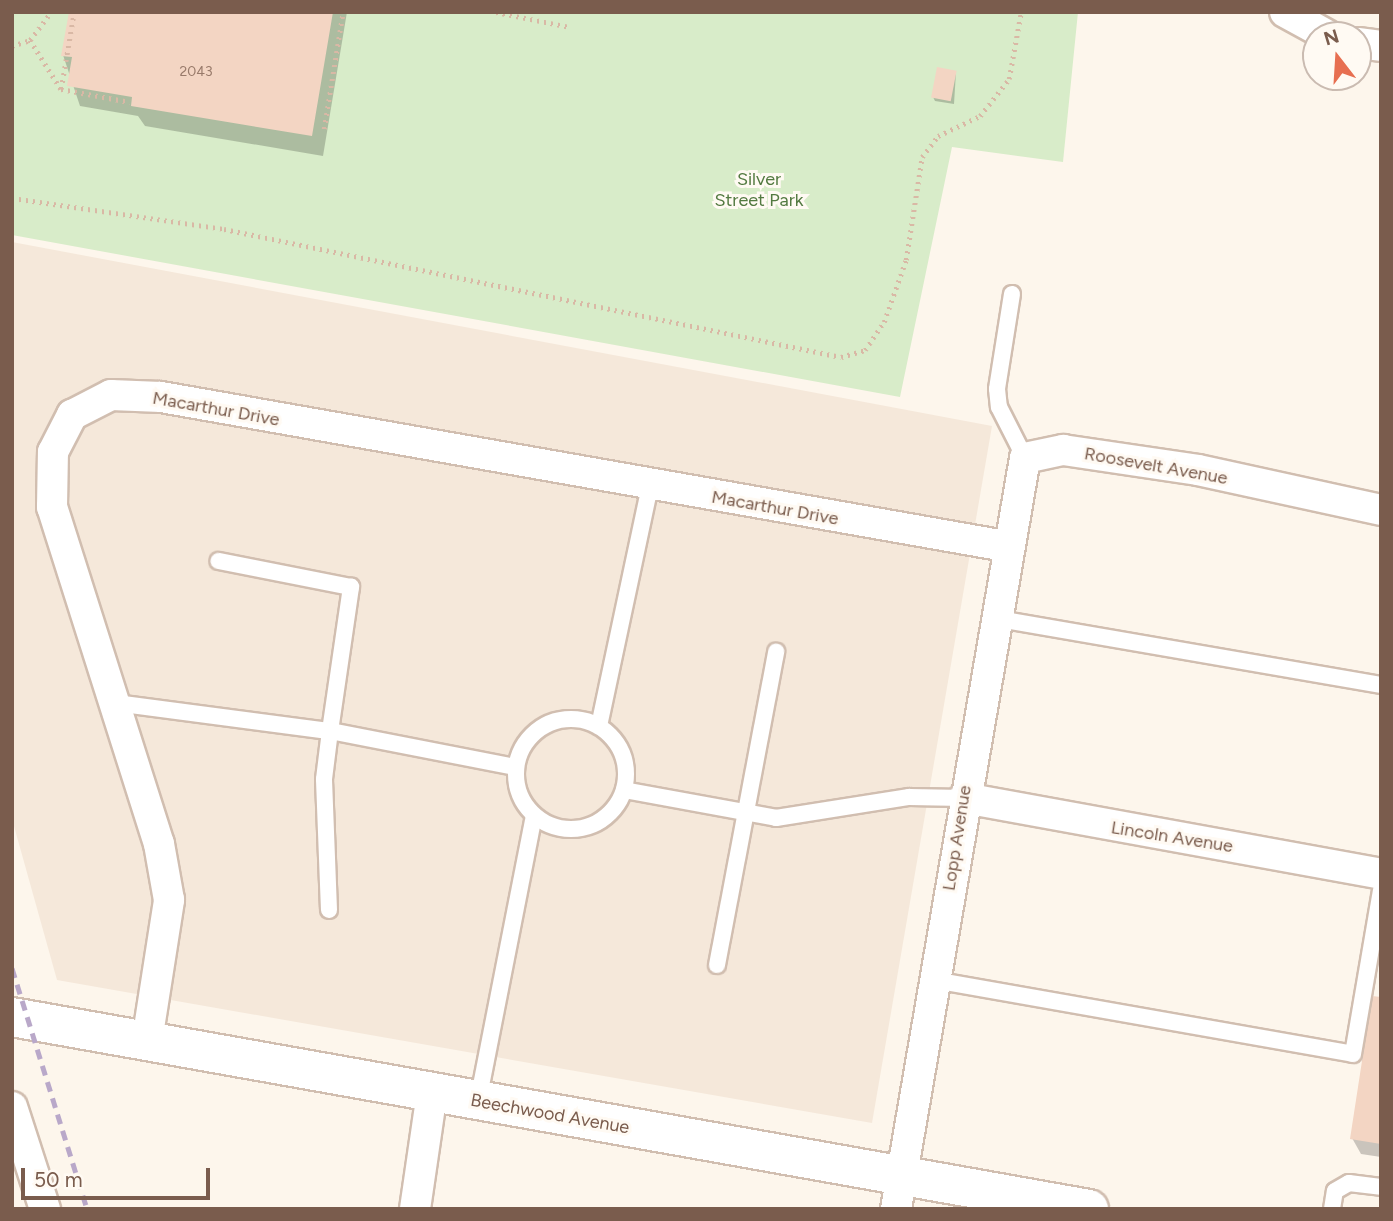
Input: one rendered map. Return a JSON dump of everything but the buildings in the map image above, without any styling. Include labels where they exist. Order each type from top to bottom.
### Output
[{"type":"main road","name":"Beechwood Avenue","points":[[12,1017],[478,1101],[899,1192],[1089,1209]]},
{"type":"street","name":"Macarthur Drive","points":[[147,1041],[169,901],[159,844],[52,507],[52,452],[72,415],[111,395],[160,397],[650,486],[1005,546]]},
{"type":"street","name":"Roosevelt Avenue","points":[[1021,463],[1063,450],[1198,470],[1381,510]]},
{"type":"street","name":"Lopp Avenue","points":[[899,1192],[1021,463]]},
{"type":"street","name":"Lincoln Avenue","points":[[964,798],[1381,874]]},
{"type":"street","points":[[415,1209],[432,1092]]},
{"type":"street","points":[[12,1107],[45,1209]]},
{"type":"lane","points":[[1012,294],[998,398],[1021,463]]},
{"type":"lane","points":[[599,726],[650,486]]},
{"type":"lane","points":[[219,561],[351,587],[324,779],[329,910]]},
{"type":"lane","points":[[993,618],[1381,685]]},
{"type":"lane","points":[[717,965],[749,813],[776,652]]},
{"type":"lane","points":[[116,703],[330,732],[516,767]]},
{"type":"lane","points":[[564,719],[599,726],[622,754],[624,790],[609,813],[586,827],[559,828],[534,816],[516,785],[516,767],[526,742],[547,724],[564,719]]},
{"type":"lane","points":[[624,790],[776,818],[909,797],[964,798]]},
{"type":"lane","points":[[478,1101],[534,816]]},
{"type":"lane","points":[[934,980],[1353,1054],[1375,960],[1381,890]]},
{"type":"lane","points":[[1332,1209],[1335,1191],[1349,1183],[1381,1187]]},
{"type":"path","points":[[12,46],[30,40],[51,12]]},
{"type":"path","points":[[61,89],[74,12]]},
{"type":"path","points":[[324,129],[343,12]]},
{"type":"path","points":[[496,12],[570,27]]},
{"type":"path","points":[[12,198],[224,229],[841,357],[865,350],[884,322],[906,260],[922,157],[938,136],[980,116],[1009,79],[1021,12]]},
{"type":"path","points":[[30,40],[61,89],[130,102]]},
{"type":"shaded area","points":[[12,242],[992,426],[872,1123],[57,980],[12,819]]},
{"type":"green space","name":"Silver Street Park","points":[[12,12],[1078,12],[1063,162],[952,147],[900,397],[12,235]]},
{"type":"railway","points":[[12,968],[87,1209]]}]
